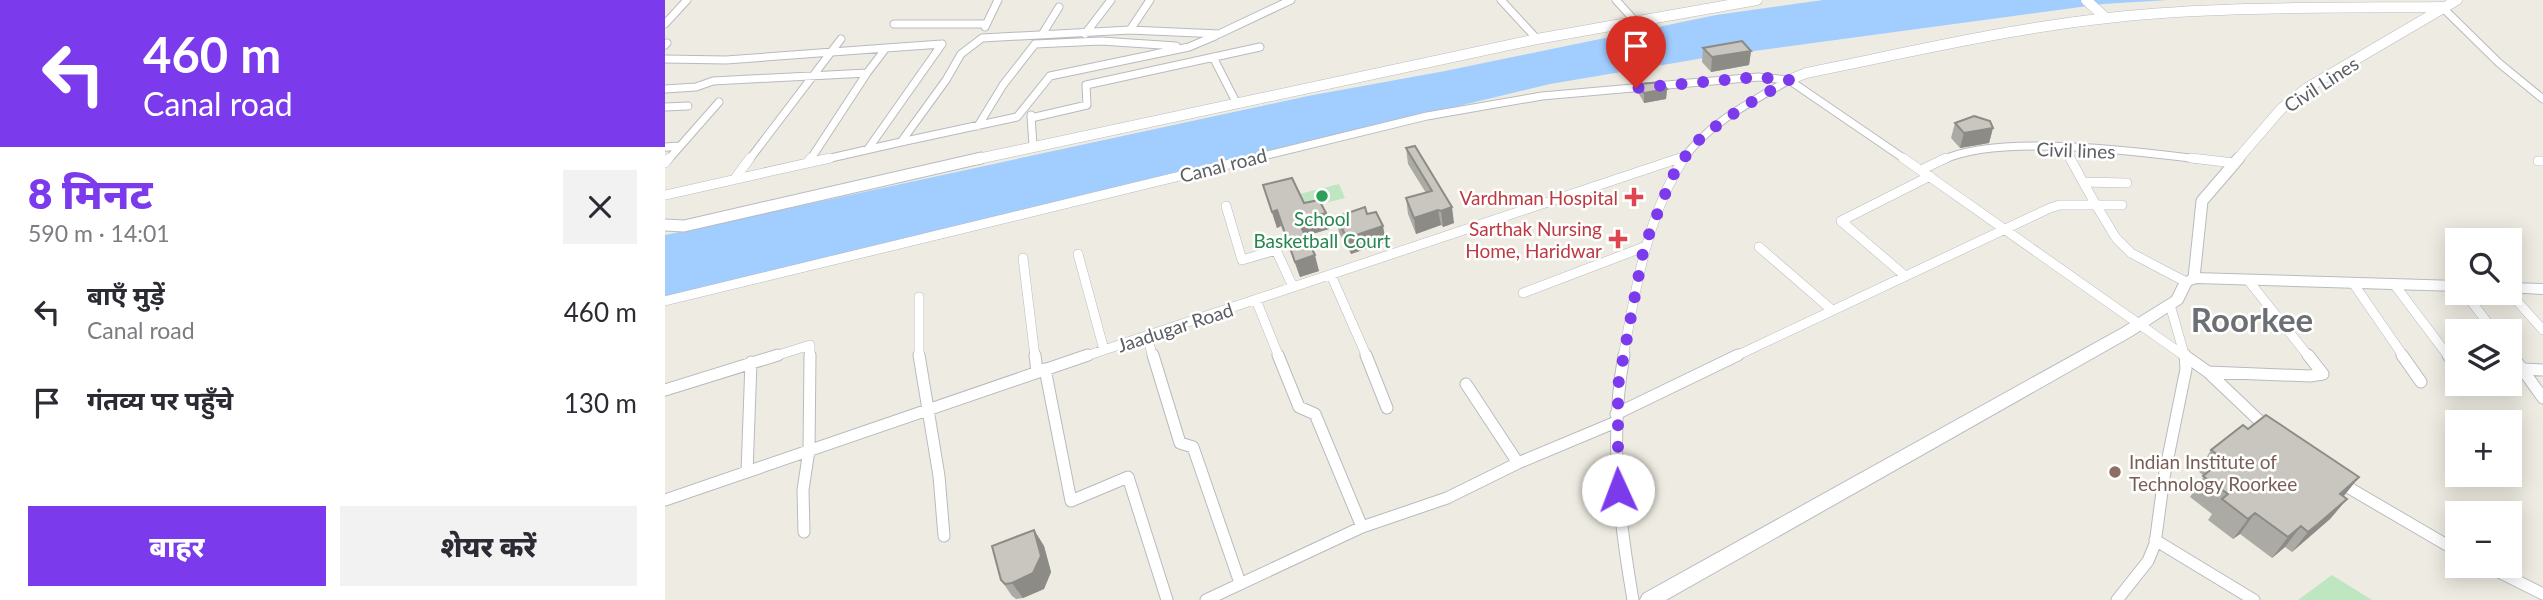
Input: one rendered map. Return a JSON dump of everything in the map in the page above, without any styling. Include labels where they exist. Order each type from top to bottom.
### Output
[{"type":"main road","points":[[1649,600],[2139,324],[2176,300],[2190,280],[2445,286]]},
{"type":"main road","points":[[2522,290],[2543,289]]},
{"type":"street","points":[[665,24],[687,0]]},
{"type":"street","points":[[982,38],[998,0]]},
{"type":"street","points":[[1078,42],[1111,0]]},
{"type":"street","points":[[1130,30],[1150,0]]},
{"type":"street","points":[[665,195],[736,177],[1017,117],[1050,76],[1189,47],[1291,0]]},
{"type":"street","points":[[1501,0],[1537,39]]},
{"type":"street","points":[[1615,0],[1634,20]]},
{"type":"street","points":[[665,225],[684,226],[1033,146],[1537,39],[1757,0]]},
{"type":"street","points":[[2086,0],[2106,18]]},
{"type":"street","name":"Civil Lines","points":[[2190,280],[2202,201],[2281,109],[2307,88],[2424,21],[2442,4],[2457,0]]},
{"type":"street","points":[[1633,600],[1619,517],[1616,418],[1618,386],[1644,247],[1672,177],[1686,156],[1709,131],[1789,80],[1806,73],[2004,33],[2106,18],[2442,4],[2499,63],[2543,99]]},
{"type":"street","points":[[1046,33],[1041,33],[1059,7]]},
{"type":"street","points":[[894,24],[986,24]]},
{"type":"street","points":[[901,142],[946,80],[961,54],[982,38],[1130,30],[1219,34]]},
{"type":"street","points":[[978,126],[1003,85],[1046,33]]},
{"type":"street","points":[[736,177],[841,39]]},
{"type":"street","points":[[1035,44],[1101,41],[1189,47]]},
{"type":"street","points":[[665,59],[726,60],[942,44],[869,149]]},
{"type":"street","points":[[1031,118],[1087,105],[1086,85],[1260,47]]},
{"type":"street","points":[[808,162],[886,48]]},
{"type":"street","points":[[1213,57],[1237,104]]},
{"type":"street","points":[[665,89],[687,89],[709,85],[713,81],[867,73]]},
{"type":"street","name":"Canal road","points":[[665,301],[1450,111],[1542,96],[1758,77],[1789,80]]},
{"type":"street","points":[[1789,80],[2185,355],[2208,372],[2281,440]]},
{"type":"street","points":[[665,163],[719,102]]},
{"type":"street","points":[[665,107],[688,106]]},
{"type":"street","points":[[1030,107],[1033,146]]},
{"type":"street","points":[[665,147],[680,146]]},
{"type":"street","points":[[2064,147],[2115,237],[2125,248],[2156,271],[2190,280]]},
{"type":"street","name":"Civil lines","points":[[1921,170],[1930,164],[1978,151],[2064,147],[2234,163]]},
{"type":"street","name":"Jaadugar Road","points":[[665,500],[1041,370],[1686,156]]},
{"type":"street","points":[[1904,275],[1841,221],[1930,176]]},
{"type":"street","points":[[2083,183],[2127,183]]},
{"type":"street","points":[[1206,600],[1362,527],[1447,498],[2003,228],[2060,205],[2122,205]]},
{"type":"street","points":[[1226,206],[1242,260],[1276,250],[1293,288]]},
{"type":"street","points":[[1523,293],[1644,247]]},
{"type":"street","points":[[1759,247],[1832,310]]},
{"type":"street","points":[[1078,254],[1104,350]]},
{"type":"street","points":[[1023,258],[1041,370],[1071,501],[1128,477],[1167,600]]},
{"type":"street","points":[[1331,275],[1387,408]]},
{"type":"street","points":[[2208,372],[2310,376],[2323,374],[2248,280]]},
{"type":"street","points":[[2353,283],[2421,382]]},
{"type":"street","points":[[2394,284],[2445,351]]},
{"type":"street","points":[[919,297],[925,410],[943,508],[944,536]]},
{"type":"street","points":[[1256,300],[1299,407],[1315,414],[1362,527]]},
{"type":"street","points":[[2117,600],[2148,561],[2155,540],[2164,477],[2186,369],[2185,355],[2170,304]]},
{"type":"street","points":[[2473,305],[2484,319]]},
{"type":"street","points":[[2522,305],[2543,330]]},
{"type":"street","points":[[1147,337],[1180,443],[1193,447],[1240,583]]},
{"type":"street","points":[[665,390],[810,345],[809,450],[803,490],[804,532]]},
{"type":"street","points":[[747,472],[751,362]]},
{"type":"street","points":[[2522,365],[2543,398]]},
{"type":"street","points":[[2525,369],[2543,370]]},
{"type":"street","points":[[1466,384],[1518,463]]},
{"type":"street","points":[[2324,472],[2356,494],[2445,544]]},
{"type":"street","points":[[2155,540],[2254,600]]},
{"type":"street","points":[[2511,578],[2543,594]]},
{"type":"green space","name":"School Basketball Court","points":[[1339,184],[1345,198],[1305,208],[1299,194]]},
{"type":"green space","points":[[2332,575],[2372,600],[2298,600]]},
{"type":"water","points":[[1823,0],[2168,0],[2103,4],[1710,57],[1550,84],[665,297],[665,235],[1308,96],[1445,71],[1716,15]]},
{"type":"building","points":[[1742,41],[1751,51],[1712,57],[1703,48]]},
{"type":"building","points":[[1662,82],[1667,89],[1644,93],[1639,84]]},
{"type":"building","points":[[1974,116],[1990,121],[1993,128],[1964,133],[1955,123]]},
{"type":"building","points":[[1415,146],[1452,207],[1414,218],[1406,198],[1432,191],[1406,148]]},
{"type":"building","points":[[1292,178],[1304,203],[1319,200],[1326,213],[1298,221],[1315,255],[1295,262],[1277,210],[1272,212],[1263,185]]},
{"type":"building","points":[[1365,207],[1367,214],[1376,212],[1383,226],[1347,238],[1336,217]]},
{"type":"building","points":[[2266,415],[2359,477],[2340,494],[2347,499],[2308,532],[2301,526],[2288,537],[2255,513],[2248,519],[2222,499],[2228,494],[2203,476],[2224,459],[2211,450],[2243,425],[2248,429]]},
{"type":"building","points":[[1034,530],[1041,556],[1033,573],[1005,584],[1001,580],[992,546]]},
{"type":"place","name":"School Basketball Court","points":[[1322,196]]},
{"type":"place","name":"Vardhman Hospital","points":[[1634,197]]},
{"type":"place","name":"Sarthak Nursing Home, Haridwar","points":[[1618,239]]},
{"type":"place","name":"Indian Institute of Technology Roorkee","points":[[2115,472]]},
{"type":"district","name":"Roorkee","points":[[2252,319]]},
{"type":"route","points":[[1618,490],[1618,386],[1644,247],[1672,177],[1692,146],[1709,131],[1789,80],[1758,77],[1636,88]]}]
